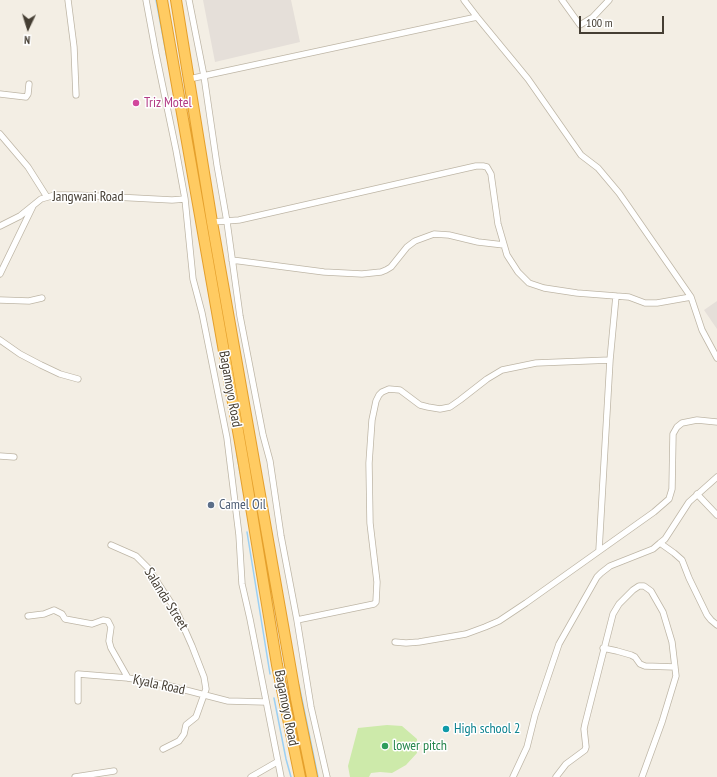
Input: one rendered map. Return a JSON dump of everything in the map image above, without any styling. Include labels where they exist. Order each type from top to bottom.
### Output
[{"type":"highway","name":"Bagamoyo Road","points":[[162,0],[279,672],[300,777]]},
{"type":"highway","name":"Bagamoyo Road","points":[[176,0],[212,222],[296,699],[312,777]]},
{"type":"street","points":[[68,0],[74,48],[76,95]]},
{"type":"street","points":[[146,0],[185,199],[193,279],[202,313],[227,438],[238,528],[242,584],[280,777]]},
{"type":"street","points":[[190,0],[204,76],[240,316],[263,435],[270,461],[280,536],[297,620],[310,707],[327,777]]},
{"type":"street","points":[[464,0],[528,79],[581,155],[598,168],[619,193],[691,297],[702,330],[717,358]]},
{"type":"street","points":[[562,0],[580,25],[584,24],[593,17],[610,0]]},
{"type":"street","points":[[189,79],[477,17]]},
{"type":"street","points":[[0,94],[26,97],[28,94],[29,84]]},
{"type":"street","points":[[0,134],[28,167],[47,197]]},
{"type":"street","points":[[212,222],[227,222],[245,219],[479,165],[487,168],[491,174],[498,224],[507,255],[518,272],[529,283],[535,286],[577,293],[629,298],[645,303],[657,303],[691,297]]},
{"type":"street","name":"Jangwani Road","points":[[0,226],[20,216],[34,204],[47,197],[55,195],[172,200],[185,199]]},
{"type":"street","points":[[0,274],[34,204]]},
{"type":"street","points":[[232,260],[324,272],[362,274],[386,270],[391,267],[407,247],[415,241],[434,234],[449,235],[478,242],[504,245]]},
{"type":"street","points":[[599,550],[610,360],[616,296]]},
{"type":"street","points":[[0,300],[29,301],[42,298]]},
{"type":"street","points":[[0,340],[20,354],[41,365],[60,374],[78,379]]},
{"type":"street","points":[[297,620],[374,604],[376,602],[377,582],[370,523],[369,463],[372,420],[376,401],[382,392],[389,389],[400,390],[420,405],[440,409],[450,407],[487,379],[502,370],[536,363],[610,360]]},
{"type":"street","points":[[395,642],[406,643],[466,634],[486,627],[526,603],[654,512],[669,499],[672,489],[673,434],[677,426],[682,422],[697,420],[717,422]]},
{"type":"street","points":[[0,456],[14,457]]},
{"type":"street","points":[[513,777],[527,747],[535,715],[559,644],[591,587],[601,573],[606,569],[653,548],[665,539],[683,510],[697,494],[717,477]]},
{"type":"street","points":[[697,494],[717,515]]},
{"type":"street","points":[[660,543],[682,560],[707,615],[717,625]]},
{"type":"street","name":"Salanda Street","points":[[111,545],[131,553],[142,561],[177,612],[190,640],[204,677],[206,689],[204,695]]},
{"type":"street","points":[[556,777],[566,764],[585,750],[585,724],[603,648],[616,608],[633,590],[639,586],[644,586],[651,591],[663,612],[672,642],[676,680],[642,777]]},
{"type":"street","points":[[28,616],[44,614],[52,610],[56,610],[62,614],[65,619],[92,624],[104,620],[108,621],[111,627],[109,641],[111,648],[128,678]]},
{"type":"street","points":[[603,648],[633,656],[640,664],[645,666],[675,667]]},
{"type":"street","name":"Kyala Road","points":[[78,701],[78,674],[128,678],[228,701],[265,702]]},
{"type":"street","points":[[163,749],[182,737],[186,725],[196,717],[204,695]]},
{"type":"street","points":[[251,777],[277,762]]},
{"type":"street","points":[[75,777],[114,772]]},
{"type":"shaded area","points":[[203,0],[291,0],[300,42],[215,62]]},
{"type":"shaded area","points":[[717,301],[717,329],[704,310]]},
{"type":"green space","name":"lower pitch","points":[[387,725],[402,726],[417,739],[417,753],[406,765],[392,773],[380,772],[371,773],[369,777],[350,777],[348,766],[358,728]]},
{"type":"waterway","points":[[156,0],[167,58]]},
{"type":"waterway","points":[[205,271],[220,356]]},
{"type":"waterway","points":[[237,455],[240,473]]},
{"type":"waterway","points":[[247,532],[270,674]]},
{"type":"waterway","points":[[299,685],[318,777]]},
{"type":"waterway","points":[[274,698],[291,777]]},
{"type":"place","name":"Triz Motel","points":[[136,103]]},
{"type":"place","name":"Camel Oil","points":[[211,505]]},
{"type":"place","name":"High school 2","points":[[446,729]]},
{"type":"place","name":"lower pitch","points":[[385,746]]}]
